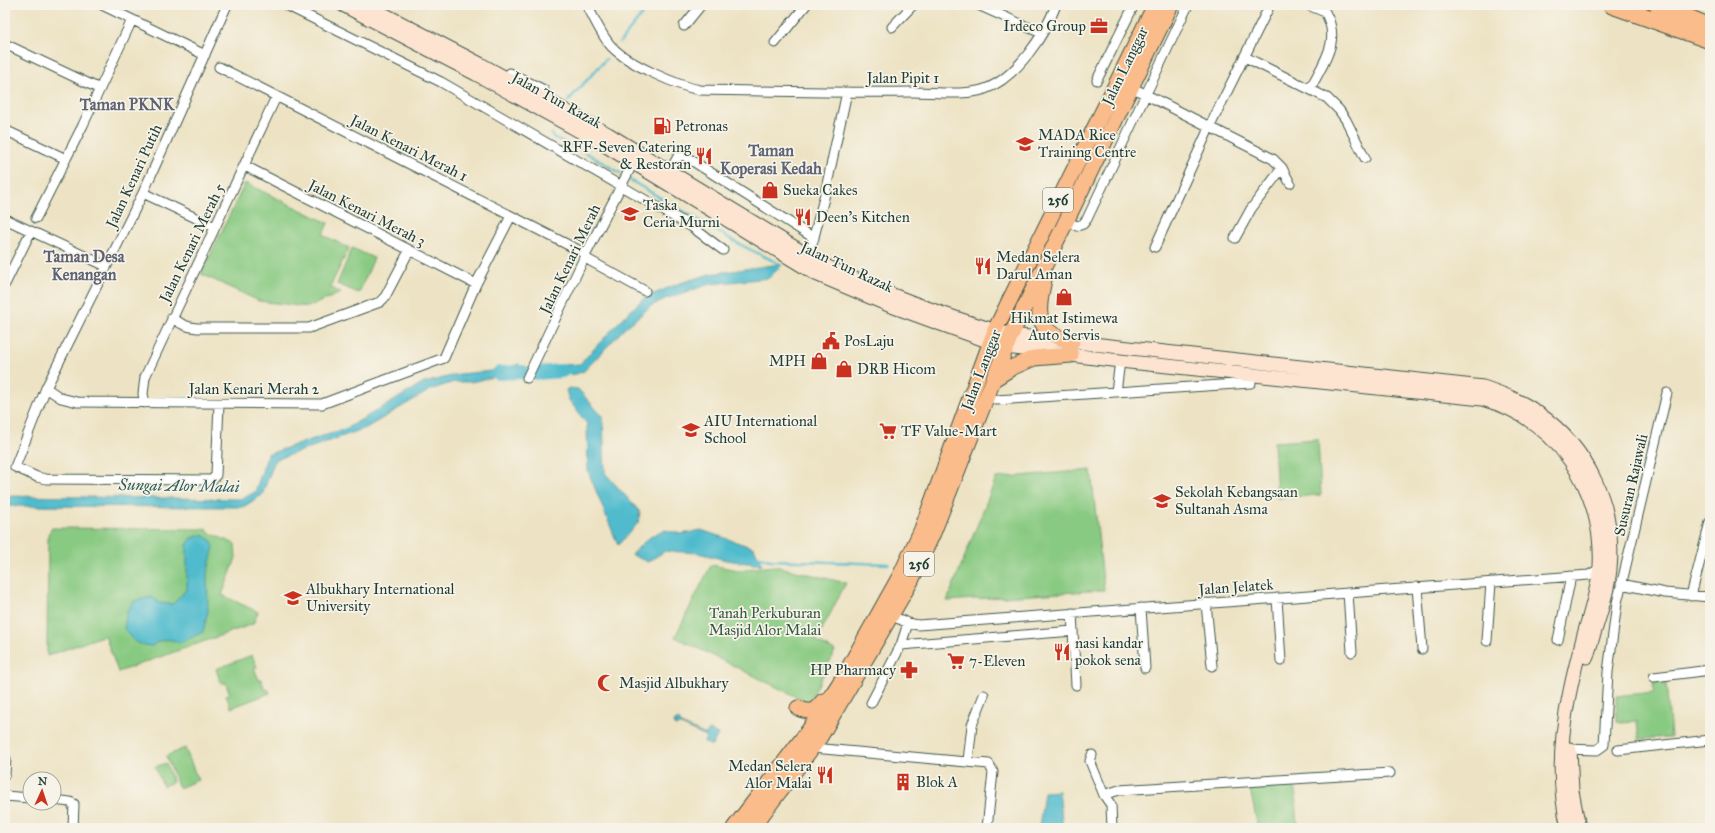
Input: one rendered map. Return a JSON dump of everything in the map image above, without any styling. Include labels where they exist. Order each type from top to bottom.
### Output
[{"type":"highway","points":[[1612,5],[1710,40]]},
{"type":"highway","points":[[1658,5],[1710,27]]},
{"type":"main road","name":"Jalan Tun Razak","points":[[343,5],[636,157],[670,171],[808,256],[856,280],[993,336]]},
{"type":"main road","name":"Jalan Tun Razak","points":[[366,5],[532,89],[816,274],[890,306],[993,336]]},
{"type":"main road","name":"Jalan Langgar","points":[[734,828],[809,730],[843,678],[900,576],[922,529],[993,336],[1129,90],[1155,5]]},
{"type":"main road","name":"Jalan Langgar","points":[[752,828],[813,748],[892,616],[911,580],[933,533],[1009,341],[1171,5]]},
{"type":"main road","points":[[1049,256],[1038,308],[1040,318],[1048,331],[1071,349],[1120,361],[1482,399],[1520,414],[1543,430],[1563,450],[1579,473],[1590,498],[1594,512],[1600,553],[1599,575],[1567,702],[1566,749],[1562,791],[1568,828]]},
{"type":"main road","points":[[993,336],[1009,341],[1071,349],[1412,378],[1483,387],[1512,398],[1538,413],[1550,422],[1571,443],[1592,474],[1606,509],[1610,538],[1611,553],[1608,584],[1576,697],[1566,749],[1579,828]]},
{"type":"main road","points":[[994,378],[1013,367],[1034,358],[1071,349]]},
{"type":"main road","points":[[798,708],[805,712],[815,710],[843,678]]},
{"type":"street","points":[[102,5],[205,55]]},
{"type":"street","name":"Jalan Kenari Putih","points":[[220,404],[216,475],[212,480],[46,479],[37,477],[15,467],[46,388],[143,193],[227,5]]},
{"type":"street","points":[[286,5],[441,82],[622,185],[692,227],[723,250]]},
{"type":"street","points":[[378,5],[532,89],[544,90]]},
{"type":"street","name":"Jalan Pipit 1","points":[[587,5],[611,46],[617,52],[631,61],[680,85],[689,88],[709,90],[847,92],[966,92],[987,88],[1014,71],[1030,53],[1056,5]]},
{"type":"street","points":[[684,26],[701,5]]},
{"type":"street","points":[[775,43],[806,5]]},
{"type":"street","points":[[892,27],[912,5]]},
{"type":"street","points":[[978,5],[1041,33]]},
{"type":"street","points":[[1097,80],[1134,5]]},
{"type":"street","points":[[1129,90],[1188,5]]},
{"type":"street","points":[[1155,247],[1210,126],[1270,5]]},
{"type":"street","points":[[1308,5],[1325,12],[1333,34],[1327,56],[1310,89]]},
{"type":"street","points":[[36,218],[100,89],[132,20]]},
{"type":"street","points":[[5,44],[100,89]]},
{"type":"street","points":[[1245,58],[1327,98],[1339,110],[1352,131],[1365,158]]},
{"type":"street","name":"Jalan Kenari Merah 1","points":[[219,67],[511,216],[585,256],[645,291]]},
{"type":"street","points":[[1102,71],[1129,90],[1210,126],[1273,159],[1282,168],[1290,182]]},
{"type":"street","points":[[808,256],[814,238],[847,92]]},
{"type":"street","name":"Jalan Kenari Merah 5","points":[[145,403],[143,394],[145,377],[276,97]]},
{"type":"street","points":[[5,130],[66,158]]},
{"type":"street","points":[[670,171],[680,153],[814,238]]},
{"type":"street","name":"Jalan Kenari Merah","points":[[527,378],[585,256],[636,157]]},
{"type":"street","name":"Jalan Kenari Merah 3","points":[[245,166],[476,284]]},
{"type":"street","points":[[1235,238],[1256,202],[1282,168]]},
{"type":"street","points":[[143,193],[215,227]]},
{"type":"street","name":"Jalan Kenari Merah 2","points":[[46,388],[61,398],[72,402],[322,404],[444,358],[476,284],[511,216]]},
{"type":"street","points":[[5,219],[106,266]]},
{"type":"street","points":[[5,284],[31,231]]},
{"type":"street","points":[[172,317],[180,324],[189,327],[309,328],[380,302],[385,297],[409,251]]},
{"type":"street","points":[[1116,392],[1120,361]]},
{"type":"street","points":[[996,400],[1251,382]]},
{"type":"street","name":"Susuran Rajawali","points":[[1566,749],[1597,750],[1604,745],[1611,649],[1621,584],[1667,393]]},
{"type":"street","points":[[1691,596],[1710,523]]},
{"type":"street","name":"Jalan Jelatek","points":[[892,616],[908,624],[918,624],[1599,575]]},
{"type":"street","points":[[1558,640],[1571,576]]},
{"type":"street","points":[[1487,641],[1491,582]]},
{"type":"street","points":[[1621,584],[1665,593],[1710,597]]},
{"type":"street","points":[[1417,587],[1422,649]]},
{"type":"street","points":[[1348,592],[1352,652]]},
{"type":"street","points":[[1277,598],[1281,661]]},
{"type":"street","points":[[1206,603],[1212,666]]},
{"type":"street","points":[[1141,608],[1144,668]]},
{"type":"street","points":[[1072,613],[1076,685]]},
{"type":"street","points":[[871,703],[901,645],[908,624]]},
{"type":"street","points":[[901,645],[1073,631]]},
{"type":"street","points":[[1654,677],[1710,670]]},
{"type":"street","points":[[968,761],[972,725],[984,695]]},
{"type":"street","points":[[1618,750],[1710,740]]},
{"type":"street","points":[[813,748],[986,763],[993,768],[987,828]]},
{"type":"street","points":[[1092,755],[1090,761],[1104,795],[1111,805],[1112,828]]},
{"type":"street","points":[[5,774],[6,759]]},
{"type":"street","points":[[1104,795],[1119,790],[1390,773]]},
{"type":"street","points":[[5,796],[22,797]]},
{"type":"street","points":[[62,801],[74,804],[73,828]]},
{"type":"green space","points":[[245,183],[328,223],[323,235],[349,248],[330,287],[341,293],[308,307],[259,301],[201,274]]},
{"type":"green space","points":[[352,248],[374,258],[359,293],[337,284]]},
{"type":"green space","points":[[1318,439],[1321,495],[1277,498],[1274,442]]},
{"type":"green space","points":[[1091,470],[1104,590],[947,601],[996,478]]},
{"type":"green space","points":[[52,528],[206,529],[210,533],[235,544],[236,558],[222,595],[258,612],[253,624],[118,672],[105,635],[47,656],[48,534]]},
{"type":"green space","name":"Tanah Perkuburan Masjid Alor Malai","points":[[711,565],[738,570],[775,566],[846,583],[816,641],[835,651],[809,703],[675,637]]},
{"type":"green space","points":[[252,655],[257,667],[254,668],[259,680],[261,679],[265,690],[268,689],[270,693],[231,708],[226,695],[230,694],[225,682],[221,684],[216,669]]},
{"type":"green space","points":[[1666,681],[1671,737],[1639,739],[1637,721],[1617,722],[1616,696],[1654,692],[1653,682]]},
{"type":"green space","points":[[185,748],[198,780],[179,788],[166,756]]},
{"type":"green space","points":[[166,763],[173,782],[163,786],[155,767]]},
{"type":"green space","points":[[1295,786],[1298,828],[1258,828],[1250,789]]},
{"type":"water","points":[[780,264],[782,265],[769,278],[710,284],[665,299],[651,306],[624,329],[584,371],[576,374],[542,377],[545,366],[580,364],[619,322],[644,298],[680,283],[710,274]]},
{"type":"water","points":[[519,364],[519,376],[505,375],[471,382],[454,382],[430,390],[366,428],[275,460],[262,495],[243,507],[5,506],[5,496],[242,499],[255,492],[268,454],[347,428],[424,383],[459,374],[502,370]]},
{"type":"water","points":[[569,388],[578,389],[603,417],[605,473],[640,512],[638,523],[618,545],[588,471],[587,424],[569,400],[566,390]]},
{"type":"water","points":[[665,530],[682,534],[701,530],[754,548],[762,565],[726,560],[698,553],[665,551],[648,562],[632,555],[647,540],[655,534]]},
{"type":"water","points":[[202,535],[211,540],[214,547],[207,574],[208,611],[203,632],[180,643],[173,640],[162,640],[152,646],[142,645],[135,642],[124,628],[127,611],[134,601],[152,597],[159,603],[173,604],[187,589],[187,545],[192,538]]},
{"type":"water","points":[[679,720],[681,724],[706,735],[709,730],[718,734],[712,746],[704,742],[706,737],[681,725],[675,726],[674,722]]},
{"type":"water","points":[[1059,791],[1063,828],[1039,828],[1044,792]]},
{"type":"waterway","points":[[620,42],[650,5]]},
{"type":"waterway","points":[[568,101],[606,59]]},
{"type":"waterway","points":[[552,134],[553,137],[590,155],[620,173]]},
{"type":"waterway","points":[[630,180],[739,244],[780,264]]},
{"type":"waterway","name":"Sungai Alor Malai","points":[[537,373],[562,371]]},
{"type":"waterway","name":"Sungai Alor Malai","points":[[499,373],[523,372]]},
{"type":"waterway","points":[[756,556],[770,560],[889,564]]},
{"type":"place","name":"Irdeco Group","points":[[1099,26]]},
{"type":"place","name":"Petronas","points":[[662,126]]},
{"type":"place","name":"MADA Rice Training Centre","points":[[1025,144]]},
{"type":"place","name":"RFF-Seven Catering & Restoran","points":[[704,156]]},
{"type":"place","name":"Sueka Cakes","points":[[770,190]]},
{"type":"place","name":"Taska Ceria Murni","points":[[630,214]]},
{"type":"place","name":"Deen's Kitchen","points":[[803,217]]},
{"type":"place","name":"Medan Selera Darul Aman","points":[[983,266]]},
{"type":"place","name":"Hikmat Istimewa Auto Servis","points":[[1064,297]]},
{"type":"place","name":"PosLaju","points":[[831,341]]},
{"type":"place","name":"MPH","points":[[819,361]]},
{"type":"place","name":"DRB Hicom","points":[[844,369]]},
{"type":"place","name":"AIU International School","points":[[691,430]]},
{"type":"place","name":"TF Value-Mart","points":[[888,431]]},
{"type":"place","name":"Sekolah Kebangsaan Sultanah Asma","points":[[1162,501]]},
{"type":"place","name":"Albukhary International University","points":[[293,598]]},
{"type":"place","name":"nasi kandar pokok sena","points":[[1062,652]]},
{"type":"place","name":"7-Eleven","points":[[956,661]]},
{"type":"place","name":"HP Pharmacy","points":[[909,670]]},
{"type":"place","name":"Masjid Albukhary","points":[[606,683]]},
{"type":"place","name":"Medan Selera Alor Malai","points":[[825,775]]},
{"type":"place","name":"Blok A","points":[[903,782]]},
{"type":"district","name":"Taman PKNK","points":[[127,104]]},
{"type":"district","name":"Taman Koperasi Kedah","points":[[771,159]]},
{"type":"district","name":"Taman Desa Kenangan","points":[[84,265]]}]
